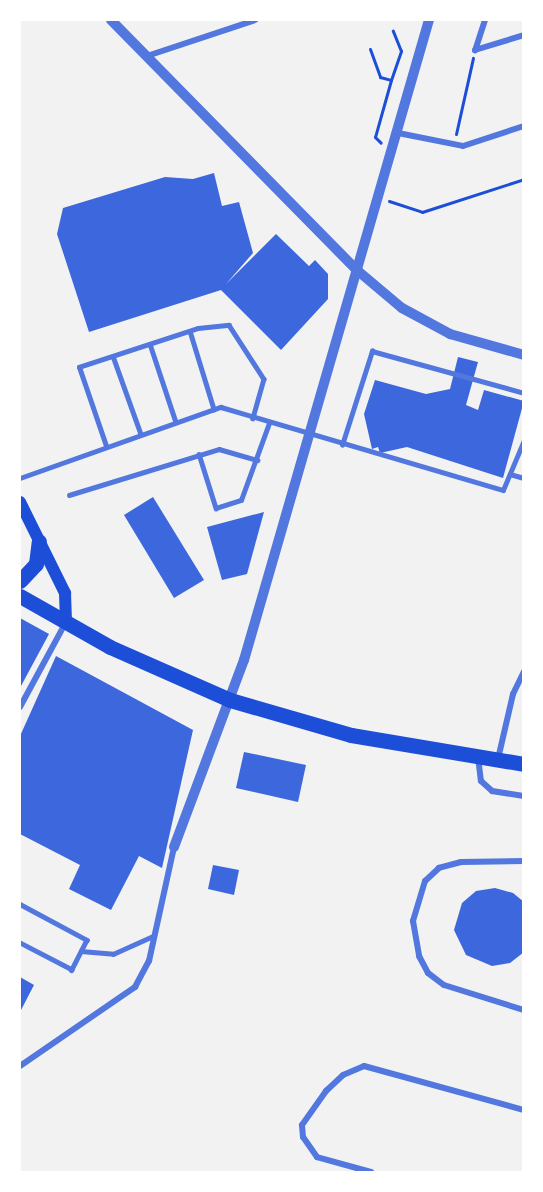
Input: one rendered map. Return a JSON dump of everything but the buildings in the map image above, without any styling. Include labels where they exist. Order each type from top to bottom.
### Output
[{"type":"highway","points":[[20,581],[36,564],[39,541]]},
{"type":"highway","points":[[20,596],[137,660],[230,700],[351,735],[524,765]]},
{"type":"main road","points":[[20,502],[65,593],[66,621]]},
{"type":"street","points":[[111,20],[358,271],[426,323],[524,355]]},
{"type":"street","points":[[147,56],[255,20]]},
{"type":"street","points":[[20,1066],[135,987],[149,961],[174,847],[230,700],[358,271],[429,20]]},
{"type":"street","points":[[475,50],[485,20]]},
{"type":"street","points":[[475,50],[524,35]]},
{"type":"street","points":[[398,132],[463,146],[524,126]]},
{"type":"street","points":[[20,707],[66,621]]},
{"type":"street","points":[[498,760],[513,694],[524,671]]},
{"type":"street","points":[[478,757],[481,781],[492,791],[524,796]]},
{"type":"street","points":[[524,861],[461,862],[439,868],[425,881],[412,921],[419,956],[428,972],[444,985],[524,1010]]},
{"type":"street","points":[[371,1173],[317,1157],[303,1137],[302,1125],[326,1091],[343,1075],[364,1066],[524,1110]]},
{"type":"lane","points":[[106,446],[79,367],[190,331],[229,325],[264,379],[253,418]]},
{"type":"lane","points":[[190,331],[214,409]]},
{"type":"lane","points":[[150,344],[176,422]]},
{"type":"lane","points":[[342,445],[372,351],[524,393]]},
{"type":"lane","points":[[113,356],[141,434]]},
{"type":"lane","points":[[20,478],[221,407],[308,435],[503,490],[524,440]]},
{"type":"lane","points":[[199,454],[216,508],[241,500],[269,423]]},
{"type":"lane","points":[[69,495],[219,449],[257,460]]},
{"type":"lane","points":[[510,474],[524,478]]},
{"type":"lane","points":[[20,904],[87,939],[72,970],[20,943]]},
{"type":"lane","points":[[81,951],[113,954],[153,936]]},
{"type":"path","points":[[392,151],[375,137],[400,51],[393,31]]},
{"type":"path","points":[[370,49],[380,77],[391,80]]},
{"type":"path","points":[[453,144],[475,50]]},
{"type":"path","points":[[379,197],[422,212],[524,179]]}]
